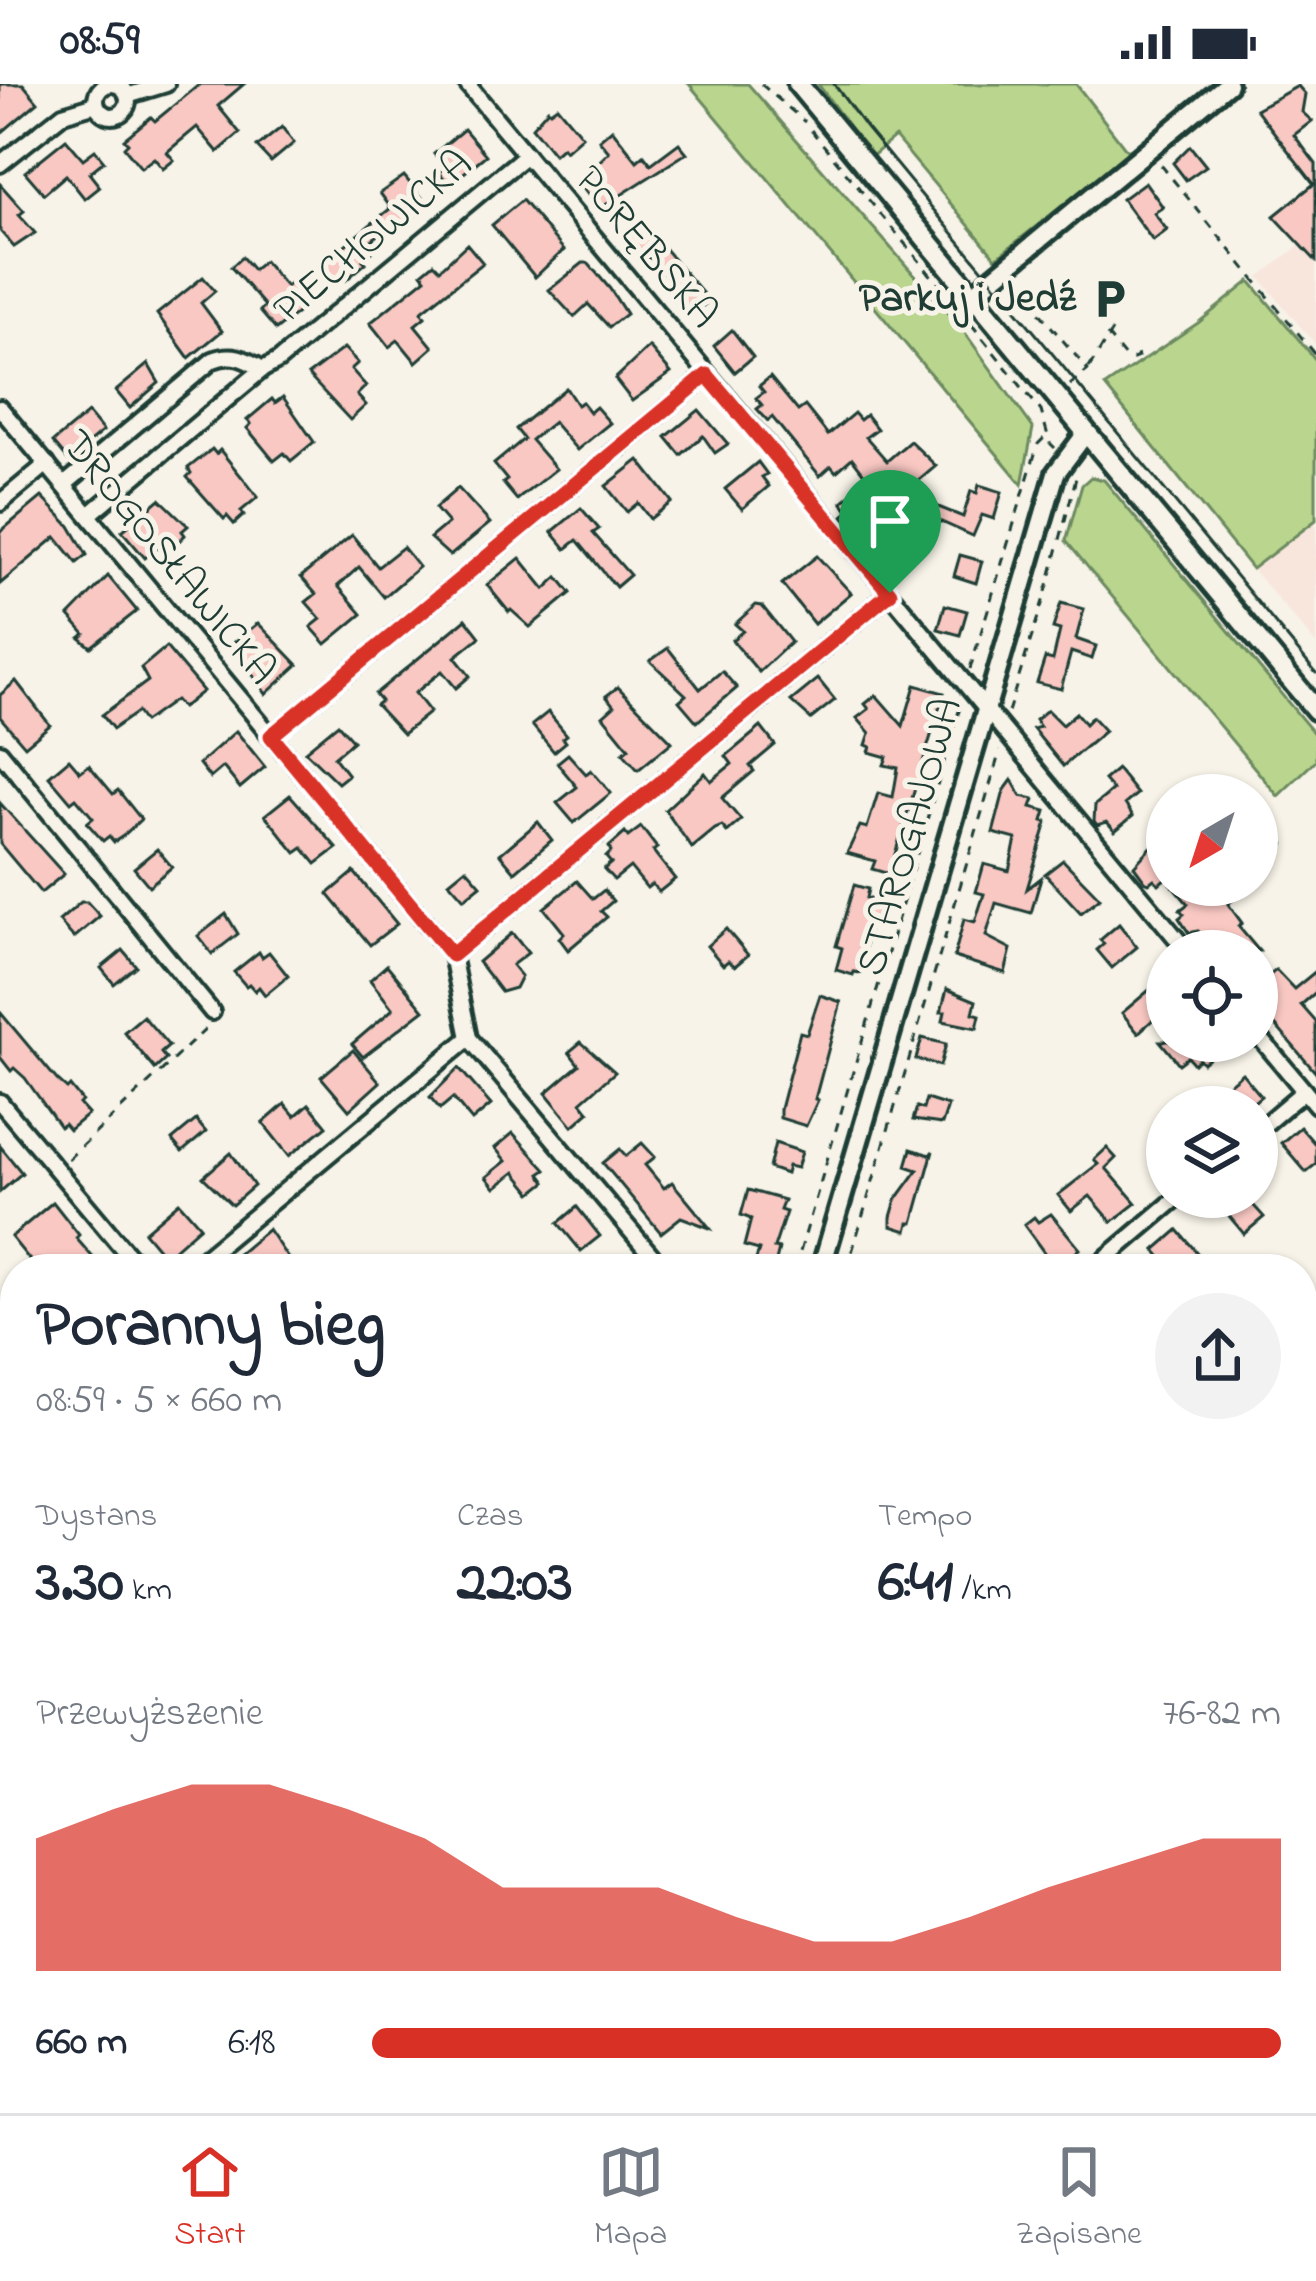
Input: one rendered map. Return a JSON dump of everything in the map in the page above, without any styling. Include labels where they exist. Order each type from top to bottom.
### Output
[{"type":"main road","points":[[804,90],[1316,710]]},
{"type":"street","points":[[127,96],[166,84]]},
{"type":"street","name":"PORĘBSKA","points":[[467,84],[1169,930]]},
{"type":"street","points":[[971,296],[1228,84]]},
{"type":"street","points":[[108,85],[122,88],[127,96],[126,106],[116,116],[106,115],[96,104],[97,94],[108,85]]},
{"type":"street","points":[[0,164],[63,114],[96,104]]},
{"type":"street","name":"PIECHOWICKA","points":[[88,515],[526,155]]},
{"type":"street","name":"PIECHOWICKA","points":[[64,485],[213,360],[240,356],[263,369]]},
{"type":"street","points":[[271,736],[707,375]]},
{"type":"street","name":"DROGOSŁAWICKA","points":[[0,408],[452,955],[470,1038],[650,1254]]},
{"type":"street","name":"STAROGAJOWA","points":[[825,1254],[1055,473],[1086,433]]},
{"type":"street","points":[[0,503],[47,464]]},
{"type":"street","points":[[452,955],[890,593]]},
{"type":"street","points":[[0,752],[212,1012]]},
{"type":"street","points":[[208,1254],[470,1038]]},
{"type":"street","points":[[1278,1059],[1316,1105]]},
{"type":"street","points":[[1278,1113],[1304,1091]]},
{"type":"street","points":[[0,1102],[128,1254]]},
{"type":"street","points":[[1111,1254],[1153,1218]]},
{"type":"path","points":[[761,84],[802,120],[1041,410],[1055,448]]},
{"type":"path","points":[[1148,150],[1316,355]]},
{"type":"path","points":[[1011,279],[1088,370]]},
{"type":"path","points":[[1065,391],[1094,364],[1110,333],[1125,357],[1138,357],[1136,351]]},
{"type":"path","points":[[1048,434],[1058,437]]},
{"type":"path","points":[[970,668],[1038,444],[1048,434]]},
{"type":"path","points":[[1006,720],[1076,490],[1076,472]]},
{"type":"path","points":[[799,1254],[963,699]]},
{"type":"path","points":[[851,1254],[1001,746]]},
{"type":"path","points":[[995,767],[1014,758]]},
{"type":"path","points":[[57,1169],[208,1028],[212,1012]]},
{"type":"shaded area","points":[[1316,233],[1316,345],[1259,277]]},
{"type":"shaded area","points":[[1316,520],[1316,644],[1252,569]]},
{"type":"green space","points":[[689,84],[748,84],[965,333],[1033,428],[1022,484]]},
{"type":"green space","points":[[818,84],[1076,84],[1129,153],[996,258],[895,137],[871,157]]},
{"type":"green space","points":[[1250,281],[1316,360],[1316,520],[1252,569],[1105,386]]},
{"type":"green space","points":[[1091,477],[1104,480],[1316,736],[1316,760],[1278,796],[1278,774],[1260,774],[1066,541],[1082,485]]},
{"type":"building","points":[[0,84],[23,84],[38,102],[0,134]]},
{"type":"building","points":[[200,84],[244,84],[218,106],[240,133],[218,152],[197,127],[167,152],[174,160],[163,169],[154,158],[141,168],[124,147],[128,143],[124,139]]},
{"type":"building","points":[[1298,86],[1305,94],[1302,112],[1312,121],[1294,135],[1316,164],[1316,261],[1274,216],[1314,184],[1256,109]]},
{"type":"building","points":[[557,106],[582,136],[554,154],[532,127]]},
{"type":"building","points":[[282,127],[294,143],[271,162],[257,147]]},
{"type":"building","points":[[464,129],[486,155],[449,185],[439,172],[445,167],[434,154]]},
{"type":"building","points":[[612,129],[637,161],[644,155],[651,164],[679,143],[687,153],[599,209],[578,182],[609,152],[599,140]]},
{"type":"building","points":[[66,139],[83,159],[95,150],[104,161],[89,173],[100,187],[85,199],[66,175],[44,194],[25,172]]},
{"type":"building","points":[[1190,146],[1206,166],[1186,180],[1173,163]]},
{"type":"building","points":[[404,176],[428,205],[395,232],[390,225],[366,245],[372,252],[363,260],[366,263],[346,280],[343,276],[334,283],[319,266],[391,208],[380,193]]},
{"type":"building","points":[[1145,182],[1163,207],[1154,213],[1167,230],[1153,241],[1122,199]]},
{"type":"building","points":[[0,184],[24,211],[19,215],[35,233],[14,247],[0,231]]},
{"type":"building","points":[[522,200],[564,250],[535,277],[492,225]]},
{"type":"building","points":[[642,222],[709,301],[689,317],[668,291],[675,286],[650,257],[643,263],[623,237]]},
{"type":"building","points":[[467,244],[483,263],[421,312],[425,317],[415,325],[433,347],[416,362],[398,340],[389,347],[370,323],[426,278],[422,273],[434,263],[440,269]]},
{"type":"building","points":[[242,257],[253,270],[264,261],[286,287],[293,281],[311,302],[276,330],[260,311],[265,306],[231,267]]},
{"type":"building","points":[[583,263],[610,289],[626,314],[609,327],[588,304],[574,317],[549,290]]},
{"type":"building","points":[[203,277],[215,291],[201,303],[222,331],[189,358],[157,314]]},
{"type":"building","points":[[732,330],[753,357],[735,372],[714,346]]},
{"type":"building","points":[[649,347],[671,373],[632,401],[615,379]]},
{"type":"building","points":[[344,348],[358,363],[351,369],[366,386],[357,395],[366,405],[350,420],[308,375]]},
{"type":"building","points":[[148,364],[159,383],[130,408],[116,391]]},
{"type":"building","points":[[770,377],[798,411],[805,406],[828,435],[854,413],[860,420],[866,415],[877,429],[866,437],[887,461],[910,441],[936,466],[882,512],[885,515],[874,525],[871,521],[863,528],[857,520],[851,526],[843,516],[849,511],[842,502],[869,480],[852,458],[836,472],[831,466],[820,476],[772,417],[768,421],[757,409],[762,405],[756,398],[764,392],[759,386]]},
{"type":"building","points":[[566,388],[577,405],[582,402],[590,412],[596,407],[610,423],[577,450],[553,422],[531,440],[556,469],[517,500],[494,464],[524,439],[516,429]]},
{"type":"building","points":[[283,397],[314,442],[291,461],[284,453],[274,461],[247,428],[251,424],[247,420],[272,399],[275,403]]},
{"type":"building","points":[[699,410],[728,444],[715,453],[703,436],[681,455],[666,437]]},
{"type":"building","points":[[88,413],[103,431],[68,460],[53,442]]},
{"type":"building","points":[[212,449],[216,454],[220,450],[258,497],[234,524],[187,477],[188,468]]},
{"type":"building","points":[[639,460],[672,502],[650,519],[638,503],[627,512],[606,486]]},
{"type":"building","points":[[758,462],[769,486],[742,509],[725,489]]},
{"type":"building","points":[[979,485],[1002,492],[994,519],[982,515],[973,536],[926,515],[931,504],[963,517],[971,491],[977,493]]},
{"type":"building","points":[[458,488],[490,523],[450,556],[430,538],[448,523],[435,508]]},
{"type":"building","points":[[42,497],[70,526],[87,555],[77,563],[56,537],[0,584],[0,532]]},
{"type":"building","points":[[160,499],[188,526],[172,548],[166,541],[145,558],[122,531]]},
{"type":"building","points":[[581,508],[599,529],[593,533],[630,575],[616,587],[577,540],[566,549],[552,532]]},
{"type":"building","points":[[352,535],[378,567],[403,547],[419,567],[384,597],[359,567],[338,586],[362,614],[326,644],[311,627],[321,619],[306,602],[316,594],[301,577]]},
{"type":"building","points":[[960,555],[982,561],[976,583],[954,576]]},
{"type":"building","points":[[817,556],[851,593],[814,624],[782,584]]},
{"type":"building","points":[[520,558],[545,589],[558,577],[571,593],[530,627],[509,612],[487,585]]},
{"type":"building","points":[[108,576],[137,611],[91,647],[80,638],[85,634],[69,616]]},
{"type":"building","points":[[1061,603],[1084,609],[1076,639],[1096,646],[1092,659],[1071,652],[1061,689],[1037,683],[1045,658],[1053,660],[1060,630],[1053,628]]},
{"type":"building","points":[[756,605],[762,606],[791,642],[759,672],[732,640],[743,631],[735,624]]},
{"type":"building","points":[[945,605],[967,611],[960,635],[938,629]]},
{"type":"building","points":[[466,619],[480,637],[455,657],[470,676],[456,688],[442,671],[415,693],[430,712],[403,734],[376,705],[381,701],[375,694]]},
{"type":"building","points":[[258,623],[298,665],[266,694],[232,644]]},
{"type":"building","points":[[166,647],[203,691],[182,708],[175,700],[144,722],[137,712],[113,729],[102,715],[148,681],[141,668]]},
{"type":"building","points":[[668,648],[700,689],[722,671],[737,688],[697,722],[679,701],[686,695],[650,661]]},
{"type":"building","points":[[818,679],[835,700],[811,719],[791,701]]},
{"type":"building","points":[[16,681],[50,725],[25,746],[0,717],[0,695]]},
{"type":"building","points":[[915,685],[944,693],[889,874],[872,869],[875,861],[847,853],[860,826],[867,828],[878,793],[893,797],[898,768],[884,765],[887,757],[869,752],[870,733],[857,718],[876,695],[903,726]]},
{"type":"building","points":[[618,687],[672,742],[638,770],[623,753],[629,748],[603,716],[614,706],[606,696]]},
{"type":"building","points":[[1047,710],[1062,725],[1076,713],[1085,724],[1092,717],[1105,731],[1063,766],[1033,729],[1040,727],[1035,720]]},
{"type":"building","points":[[548,712],[567,735],[554,752],[532,725]]},
{"type":"building","points":[[338,724],[353,741],[334,757],[348,775],[338,783],[305,751]]},
{"type":"building","points":[[761,727],[775,745],[722,798],[741,820],[727,832],[722,826],[715,829],[692,848],[665,810],[705,773],[711,781],[732,764],[726,756]]},
{"type":"building","points":[[236,731],[265,767],[240,788],[223,767],[210,778],[199,764]]},
{"type":"building","points":[[568,754],[586,774],[591,770],[611,793],[574,823],[557,803],[577,787],[557,763]]},
{"type":"building","points":[[69,759],[80,772],[89,765],[141,819],[114,842],[109,836],[103,841],[87,823],[93,818],[76,798],[71,802],[49,776]]},
{"type":"building","points":[[1117,769],[1137,794],[1125,804],[1133,816],[1115,831],[1107,822],[1097,825],[1094,821],[1095,805],[1113,790],[1104,780]]},
{"type":"building","points":[[1012,780],[1021,796],[1034,799],[1031,807],[1046,811],[1043,821],[1047,822],[1027,889],[1041,878],[1031,913],[996,903],[986,936],[1011,949],[1005,973],[954,957],[964,919],[975,922],[984,894],[976,892],[984,864],[1009,871],[1016,839],[993,833],[1004,791]]},
{"type":"building","points":[[290,795],[337,848],[316,864],[303,848],[296,853],[265,815]]},
{"type":"building","points":[[0,803],[64,874],[41,893],[0,844]]},
{"type":"building","points":[[538,822],[552,840],[515,872],[500,854]]},
{"type":"building","points":[[641,827],[675,879],[659,892],[652,884],[647,888],[630,867],[614,880],[604,869],[611,863],[606,857],[609,847]]},
{"type":"building","points":[[157,849],[172,867],[149,886],[134,868]]},
{"type":"building","points":[[1146,853],[1146,882],[1145,881],[1134,866]]},
{"type":"building","points":[[1063,860],[1100,898],[1081,913],[1045,874]]},
{"type":"building","points":[[466,868],[481,885],[464,899],[449,882]]},
{"type":"building","points":[[354,872],[397,924],[370,945],[328,894]]},
{"type":"building","points":[[577,881],[593,899],[604,890],[613,901],[601,911],[607,917],[568,950],[559,938],[564,933],[544,908]]},
{"type":"building","points":[[854,885],[868,889],[866,898],[881,902],[875,924],[870,922],[860,973],[853,975],[836,970],[842,948],[836,946]]},
{"type":"building","points":[[81,902],[100,916],[74,938],[59,921]]},
{"type":"building","points":[[1229,906],[1242,923],[1238,926],[1241,930],[1187,930],[1180,910]]},
{"type":"building","points":[[226,914],[238,934],[212,954],[198,936]]},
{"type":"building","points":[[1119,924],[1137,947],[1112,968],[1097,950],[1104,944],[1100,940]]},
{"type":"building","points":[[726,929],[748,955],[735,966],[728,961],[723,965],[707,946]]},
{"type":"building","points":[[512,933],[528,953],[512,965],[521,976],[515,988],[501,992],[478,962]]},
{"type":"building","points":[[123,950],[136,966],[114,984],[101,968]]},
{"type":"building","points":[[259,952],[262,957],[269,952],[288,976],[265,995],[259,987],[255,991],[246,986],[234,972]]},
{"type":"building","points":[[387,965],[424,1010],[363,1057],[352,1044],[393,1009],[370,980]]},
{"type":"building","points":[[1316,971],[1316,992],[1301,1005],[1316,1022],[1316,1073],[1278,1028],[1278,972],[1294,989]]},
{"type":"building","points":[[947,989],[976,1001],[977,1028],[943,1021]]},
{"type":"building","points":[[1146,993],[1146,1026],[1138,1033],[1122,1013]]},
{"type":"building","points":[[820,995],[841,1002],[818,1100],[806,1126],[780,1118],[780,1109],[800,1032],[807,1034]]},
{"type":"building","points":[[0,1012],[57,1080],[67,1089],[70,1086],[82,1101],[79,1104],[88,1114],[69,1130],[64,1124],[60,1127],[25,1078],[14,1068],[11,1071],[0,1057]]},
{"type":"building","points":[[143,1016],[169,1046],[161,1053],[166,1059],[155,1069],[124,1032]]},
{"type":"building","points":[[922,1038],[946,1044],[940,1066],[916,1059]]},
{"type":"building","points":[[581,1042],[615,1072],[581,1102],[589,1112],[573,1126],[546,1093],[579,1065],[569,1052]]},
{"type":"building","points":[[353,1050],[380,1082],[349,1110],[321,1077]]},
{"type":"building","points":[[459,1068],[491,1105],[472,1121],[453,1098],[440,1109],[430,1097]]},
{"type":"building","points":[[1242,1073],[1253,1086],[1226,1086]]},
{"type":"building","points":[[926,1099],[948,1106],[942,1124],[913,1120]]},
{"type":"building","points":[[285,1104],[295,1116],[309,1104],[327,1126],[289,1156],[263,1123]]},
{"type":"building","points":[[196,1120],[206,1132],[182,1152],[172,1140]]},
{"type":"building","points":[[1300,1127],[1316,1145],[1316,1164],[1306,1172],[1281,1143]]},
{"type":"building","points":[[513,1133],[546,1170],[540,1174],[546,1182],[532,1193],[515,1172],[495,1188],[486,1177],[506,1161],[495,1148]]},
{"type":"building","points":[[642,1143],[655,1157],[645,1165],[664,1188],[672,1182],[710,1228],[681,1217],[661,1233],[603,1163],[620,1149],[626,1156]]},
{"type":"building","points":[[775,1143],[802,1152],[797,1168],[788,1166],[786,1174],[769,1168]]},
{"type":"building","points":[[0,1146],[22,1173],[0,1192]]},
{"type":"building","points":[[1107,1148],[1116,1158],[1106,1168],[1136,1203],[1112,1222],[1090,1196],[1071,1211],[1058,1195],[1098,1164],[1094,1160]]},
{"type":"building","points":[[911,1149],[930,1155],[933,1151],[907,1231],[891,1226],[891,1217],[896,1200],[918,1170],[906,1166]]},
{"type":"building","points":[[231,1153],[254,1186],[232,1205],[203,1177]]},
{"type":"building","points":[[748,1190],[784,1200],[780,1210],[786,1212],[774,1248],[779,1249],[778,1254],[758,1254],[759,1250],[744,1246],[751,1219],[741,1215]]},
{"type":"building","points":[[53,1202],[90,1254],[25,1254],[11,1237]]},
{"type":"building","points":[[179,1202],[200,1226],[168,1254],[162,1254],[144,1232]]},
{"type":"building","points":[[577,1207],[600,1236],[581,1251],[558,1223]]},
{"type":"building","points":[[1051,1214],[1080,1249],[1074,1254],[1045,1254],[1024,1225],[1034,1217],[1038,1222]]},
{"type":"building","points":[[1231,1218],[1263,1218],[1244,1234]]},
{"type":"building","points":[[268,1229],[285,1254],[238,1254]]},
{"type":"building","points":[[1178,1230],[1198,1254],[1158,1254],[1155,1250]]},
{"type":"tram line","points":[[834,84],[1316,673]]},
{"type":"place","name":"Parkuj i Jedź","points":[[1110,299]]},
{"type":"route","points":[[707,375],[890,593],[452,955],[271,736],[707,375]]}]
